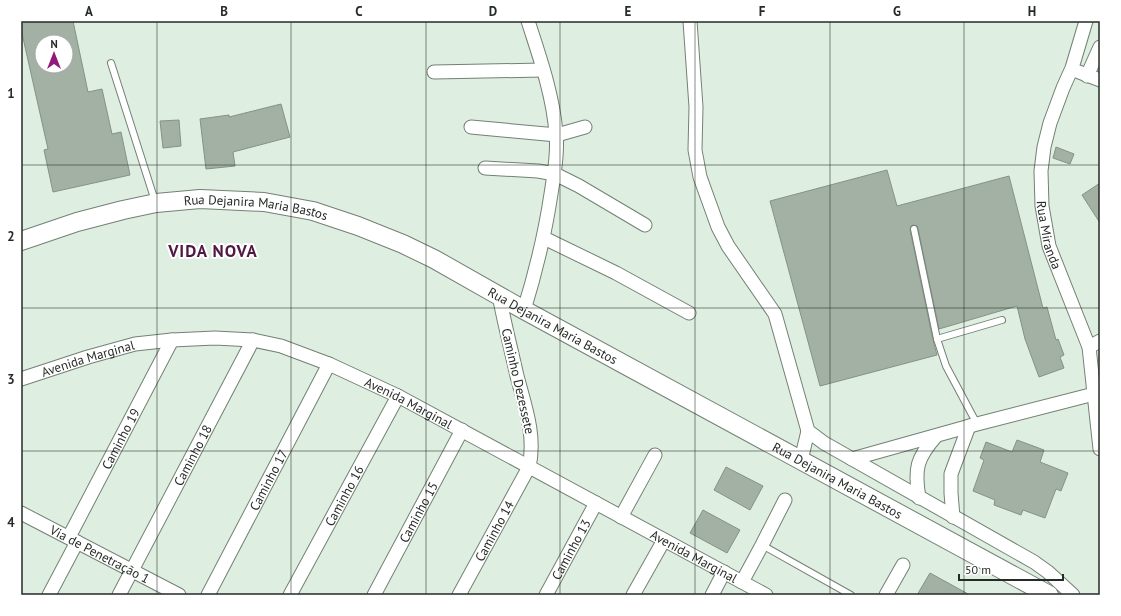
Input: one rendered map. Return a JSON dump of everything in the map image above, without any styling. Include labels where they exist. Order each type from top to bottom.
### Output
[{"type":"main road","name":"Rua Dejanira Maria Bastos","points":[[21,241],[77,222],[123,210],[156,203],[200,199],[256,202],[313,211],[358,226],[403,244],[434,259],[524,310],[1049,595]]},
{"type":"street","points":[[524,310],[537,268],[544,238],[555,174],[557,135],[553,108],[528,21]]},
{"type":"street","points":[[690,21],[696,107],[695,150],[700,177],[718,227],[728,246],[775,314],[808,431],[801,460]]},
{"type":"street","name":"Rua Miranda","points":[[1086,21],[1072,68],[1050,123],[1042,171],[1042,206],[1049,246],[1094,344],[1094,394],[1100,449]]},
{"type":"street","points":[[1087,76],[1100,47]]},
{"type":"street","points":[[1072,68],[1087,76],[1100,80]]},
{"type":"street","points":[[434,72],[543,70]]},
{"type":"street","points":[[472,128],[557,135],[585,127]]},
{"type":"street","points":[[485,168],[532,170],[555,174],[579,186],[645,225]]},
{"type":"street","points":[[544,238],[616,273],[689,313]]},
{"type":"street","name":"Caminho Dezessete","points":[[498,295],[531,430],[532,454],[529,467]]},
{"type":"street","name":"Avenida Marginal","points":[[21,379],[88,357],[135,344],[172,340],[215,338],[253,340],[301,353],[329,364],[398,396],[766,595]]},
{"type":"street","name":"Caminho 19","points":[[49,595],[73,540],[172,340]]},
{"type":"street","name":"Caminho 18","points":[[119,595],[253,340]]},
{"type":"street","name":"Caminho 17","points":[[208,595],[329,364]]},
{"type":"street","points":[[852,459],[973,425],[1094,394]]},
{"type":"street","name":"Caminho 16","points":[[290,595],[398,396]]},
{"type":"street","points":[[953,517],[951,474],[973,425]]},
{"type":"street","name":"Caminho 15","points":[[374,595],[462,430]]},
{"type":"street","points":[[808,431],[824,443],[1034,562],[1048,572],[1073,595]]},
{"type":"street","points":[[919,498],[916,481],[920,458],[925,449],[936,436]]},
{"type":"street","points":[[621,517],[655,455]]},
{"type":"street","name":"Caminho 14","points":[[459,595],[529,467]]},
{"type":"street","points":[[742,582],[762,546],[784,500]]},
{"type":"street","name":"Caminho 13","points":[[546,595],[596,503]]},
{"type":"street","name":"Via de Penetração 1","points":[[22,516],[73,540],[178,595]]},
{"type":"street","points":[[633,595],[664,540]]},
{"type":"street","points":[[886,595],[903,565]]},
{"type":"street","points":[[712,595],[724,572]]},
{"type":"lane","points":[[111,62],[156,203]]},
{"type":"lane","points":[[914,229],[937,339],[946,366],[973,425]]},
{"type":"lane","points":[[937,339],[1002,320]]},
{"type":"lane","points":[[762,546],[851,595]]},
{"type":"building","points":[[21,21],[73,21],[88,92],[102,89],[112,134],[121,132],[130,175],[53,192],[44,150],[48,149],[21,29]]},
{"type":"building","points":[[281,104],[290,137],[233,152],[235,166],[206,169],[200,119],[229,115],[229,117]]},
{"type":"building","points":[[179,120],[181,146],[163,148],[160,121]]},
{"type":"building","points":[[1056,147],[1074,154],[1070,164],[1053,158]]},
{"type":"building","points":[[887,170],[897,206],[1009,176],[1043,308],[1047,307],[1056,340],[1058,339],[1064,355],[1060,357],[1064,368],[1039,377],[1025,339],[1017,306],[939,329],[918,228],[917,226],[913,225],[911,226],[910,230],[937,355],[820,386],[770,201]]},
{"type":"building","points":[[1100,183],[1100,223],[1082,195]]},
{"type":"building","points":[[1017,440],[1044,450],[1040,462],[1068,473],[1061,491],[1056,489],[1045,518],[1023,510],[1021,515],[994,505],[995,500],[973,491],[984,460],[980,458],[986,442],[1012,452]]},
{"type":"building","points":[[726,467],[763,486],[750,510],[714,490]]},
{"type":"building","points":[[703,510],[740,530],[727,553],[690,533]]},
{"type":"building","points":[[930,573],[970,595],[917,595]]},
{"type":"district","name":"VIDA NOVA","points":[[213,251]]}]
